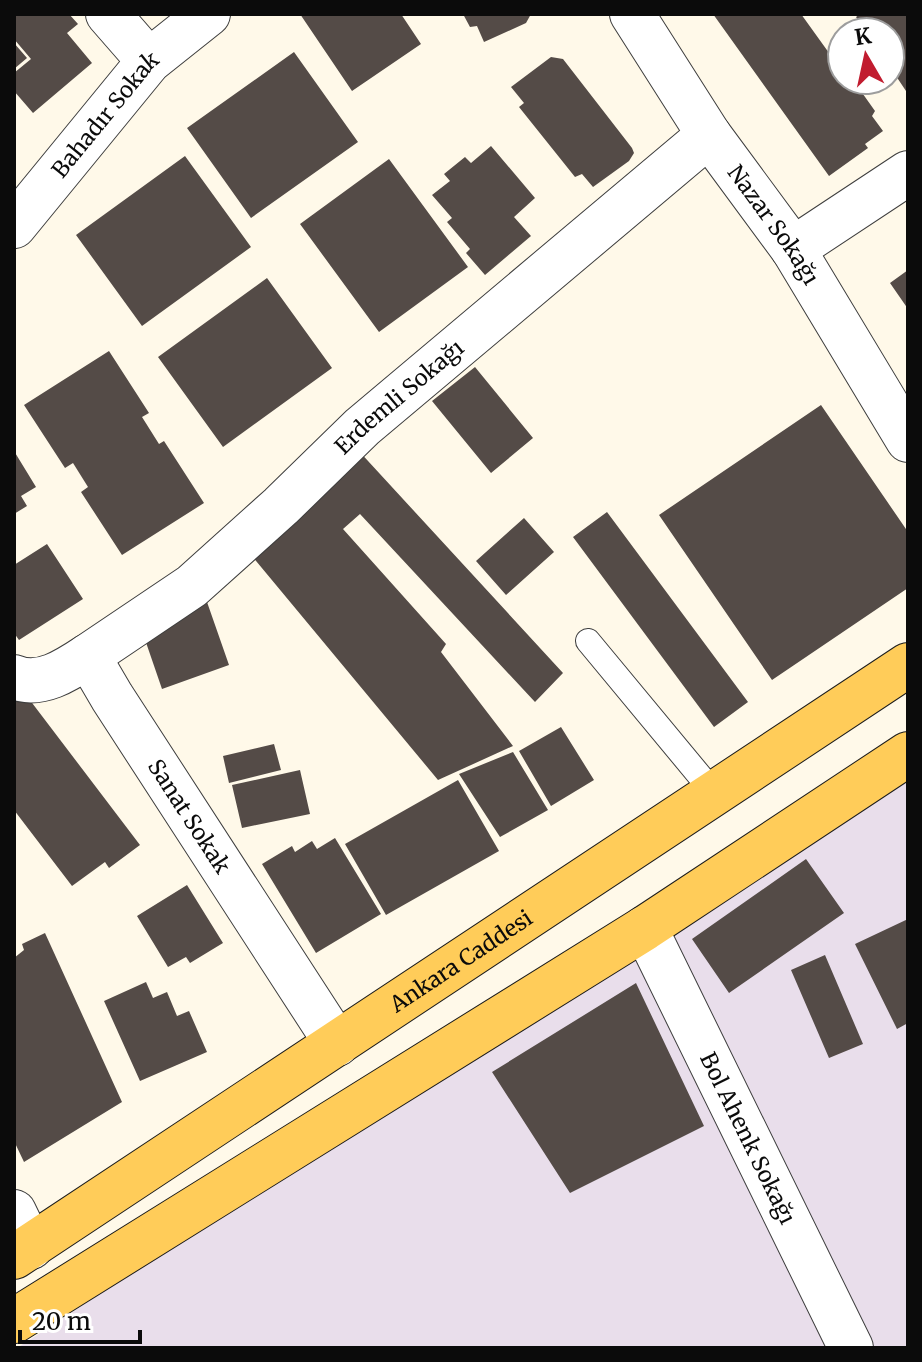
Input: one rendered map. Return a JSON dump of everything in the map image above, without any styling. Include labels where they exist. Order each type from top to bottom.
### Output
[{"type":"main road","name":"Ankara Caddesi","points":[[20,1239],[337,1044],[908,665]]},
{"type":"main road","points":[[14,1321],[645,928],[908,754]]},
{"type":"street","points":[[108,14],[149,61]]},
{"type":"street","name":"Bahadır Sokak","points":[[14,226],[149,61],[208,14]]},
{"type":"street","name":"Nazar Sokağı","points":[[632,14],[709,135],[793,249],[908,440]]},
{"type":"street","name":"Erdemli Sokağı","points":[[88,656],[192,586],[362,427],[709,135]]},
{"type":"street","points":[[793,249],[908,173]]},
{"type":"street","points":[[14,677],[22,680],[49,678],[88,656]]},
{"type":"street","name":"Sanat Sokak","points":[[88,656],[337,1044]]},
{"type":"street","name":"Bol Ahenk Sokağı","points":[[645,928],[851,1348]]},
{"type":"lane","points":[[588,641],[714,793]]},
{"type":"shaded area","points":[[908,768],[908,1348],[17,1348]]},
{"type":"building","points":[[14,14],[69,14],[78,24],[67,33],[92,63],[33,113],[14,91],[14,73],[31,59],[14,39]]},
{"type":"building","points":[[300,14],[401,14],[421,44],[352,91]]},
{"type":"building","points":[[463,14],[531,14],[526,23],[484,42],[477,26],[470,27]]},
{"type":"building","points":[[713,14],[801,14],[826,49],[826,96],[864,96],[875,111],[872,116],[883,131],[865,144],[868,148],[829,176]]},
{"type":"building","points":[[908,14],[908,94],[906,16],[857,16]]},
{"type":"building","points":[[14,43],[27,58],[14,69]]},
{"type":"building","points":[[294,52],[358,142],[251,218],[187,128]]},
{"type":"building","points":[[551,57],[563,59],[634,153],[629,161],[593,187],[582,174],[575,177],[519,107],[524,103],[511,87]]},
{"type":"building","points":[[491,146],[535,198],[514,217],[531,236],[485,275],[466,253],[470,249],[447,222],[452,218],[432,195],[450,181],[444,174],[465,157],[471,163]]},
{"type":"building","points":[[185,156],[251,247],[142,326],[76,235]]},
{"type":"building","points":[[389,159],[468,267],[379,332],[300,224]]},
{"type":"building","points":[[908,270],[908,309],[890,283]]},
{"type":"building","points":[[267,278],[332,368],[223,447],[158,357]]},
{"type":"building","points":[[109,351],[149,413],[142,417],[159,444],[164,441],[204,503],[122,555],[81,492],[88,487],[73,463],[65,468],[24,405]]},
{"type":"building","points":[[475,367],[533,438],[491,473],[432,401]]},
{"type":"building","points":[[821,405],[908,532],[908,588],[772,680],[659,515]]},
{"type":"building","points":[[357,449],[563,673],[535,702],[360,514],[343,529],[446,644],[441,652],[513,746],[438,780],[252,556]]},
{"type":"building","points":[[14,451],[36,487],[21,496],[27,506],[14,514]]},
{"type":"building","points":[[607,512],[748,702],[714,727],[573,537]]},
{"type":"building","points":[[524,518],[554,552],[506,595],[476,561]]},
{"type":"building","points":[[47,544],[83,599],[19,640],[14,633],[14,565]]},
{"type":"building","points":[[207,602],[229,665],[162,689],[140,625]]},
{"type":"building","points":[[23,691],[140,845],[109,868],[105,862],[72,886],[14,810],[14,698]]},
{"type":"building","points":[[561,727],[594,780],[551,806],[519,751]]},
{"type":"building","points":[[274,744],[281,770],[229,783],[223,756]]},
{"type":"building","points":[[513,752],[548,810],[500,837],[459,774]]},
{"type":"building","points":[[300,770],[310,814],[242,828],[232,785]]},
{"type":"building","points":[[458,780],[499,851],[386,915],[345,844]]},
{"type":"building","points":[[335,838],[381,914],[316,953],[262,864],[292,846],[295,852],[312,841],[317,849]]},
{"type":"building","points":[[806,859],[844,913],[729,993],[692,939]]},
{"type":"building","points":[[187,885],[223,943],[190,963],[186,957],[168,967],[137,916]]},
{"type":"building","points":[[908,919],[908,1023],[897,1029],[855,944]]},
{"type":"building","points":[[45,933],[122,1102],[24,1162],[14,1141],[14,958],[24,950],[22,944]]},
{"type":"building","points":[[825,955],[863,1044],[829,1058],[791,970]]},
{"type":"building","points":[[146,982],[153,998],[167,992],[177,1016],[189,1011],[207,1052],[140,1081],[104,1001]]},
{"type":"building","points":[[636,983],[704,1126],[570,1193],[492,1072]]}]
